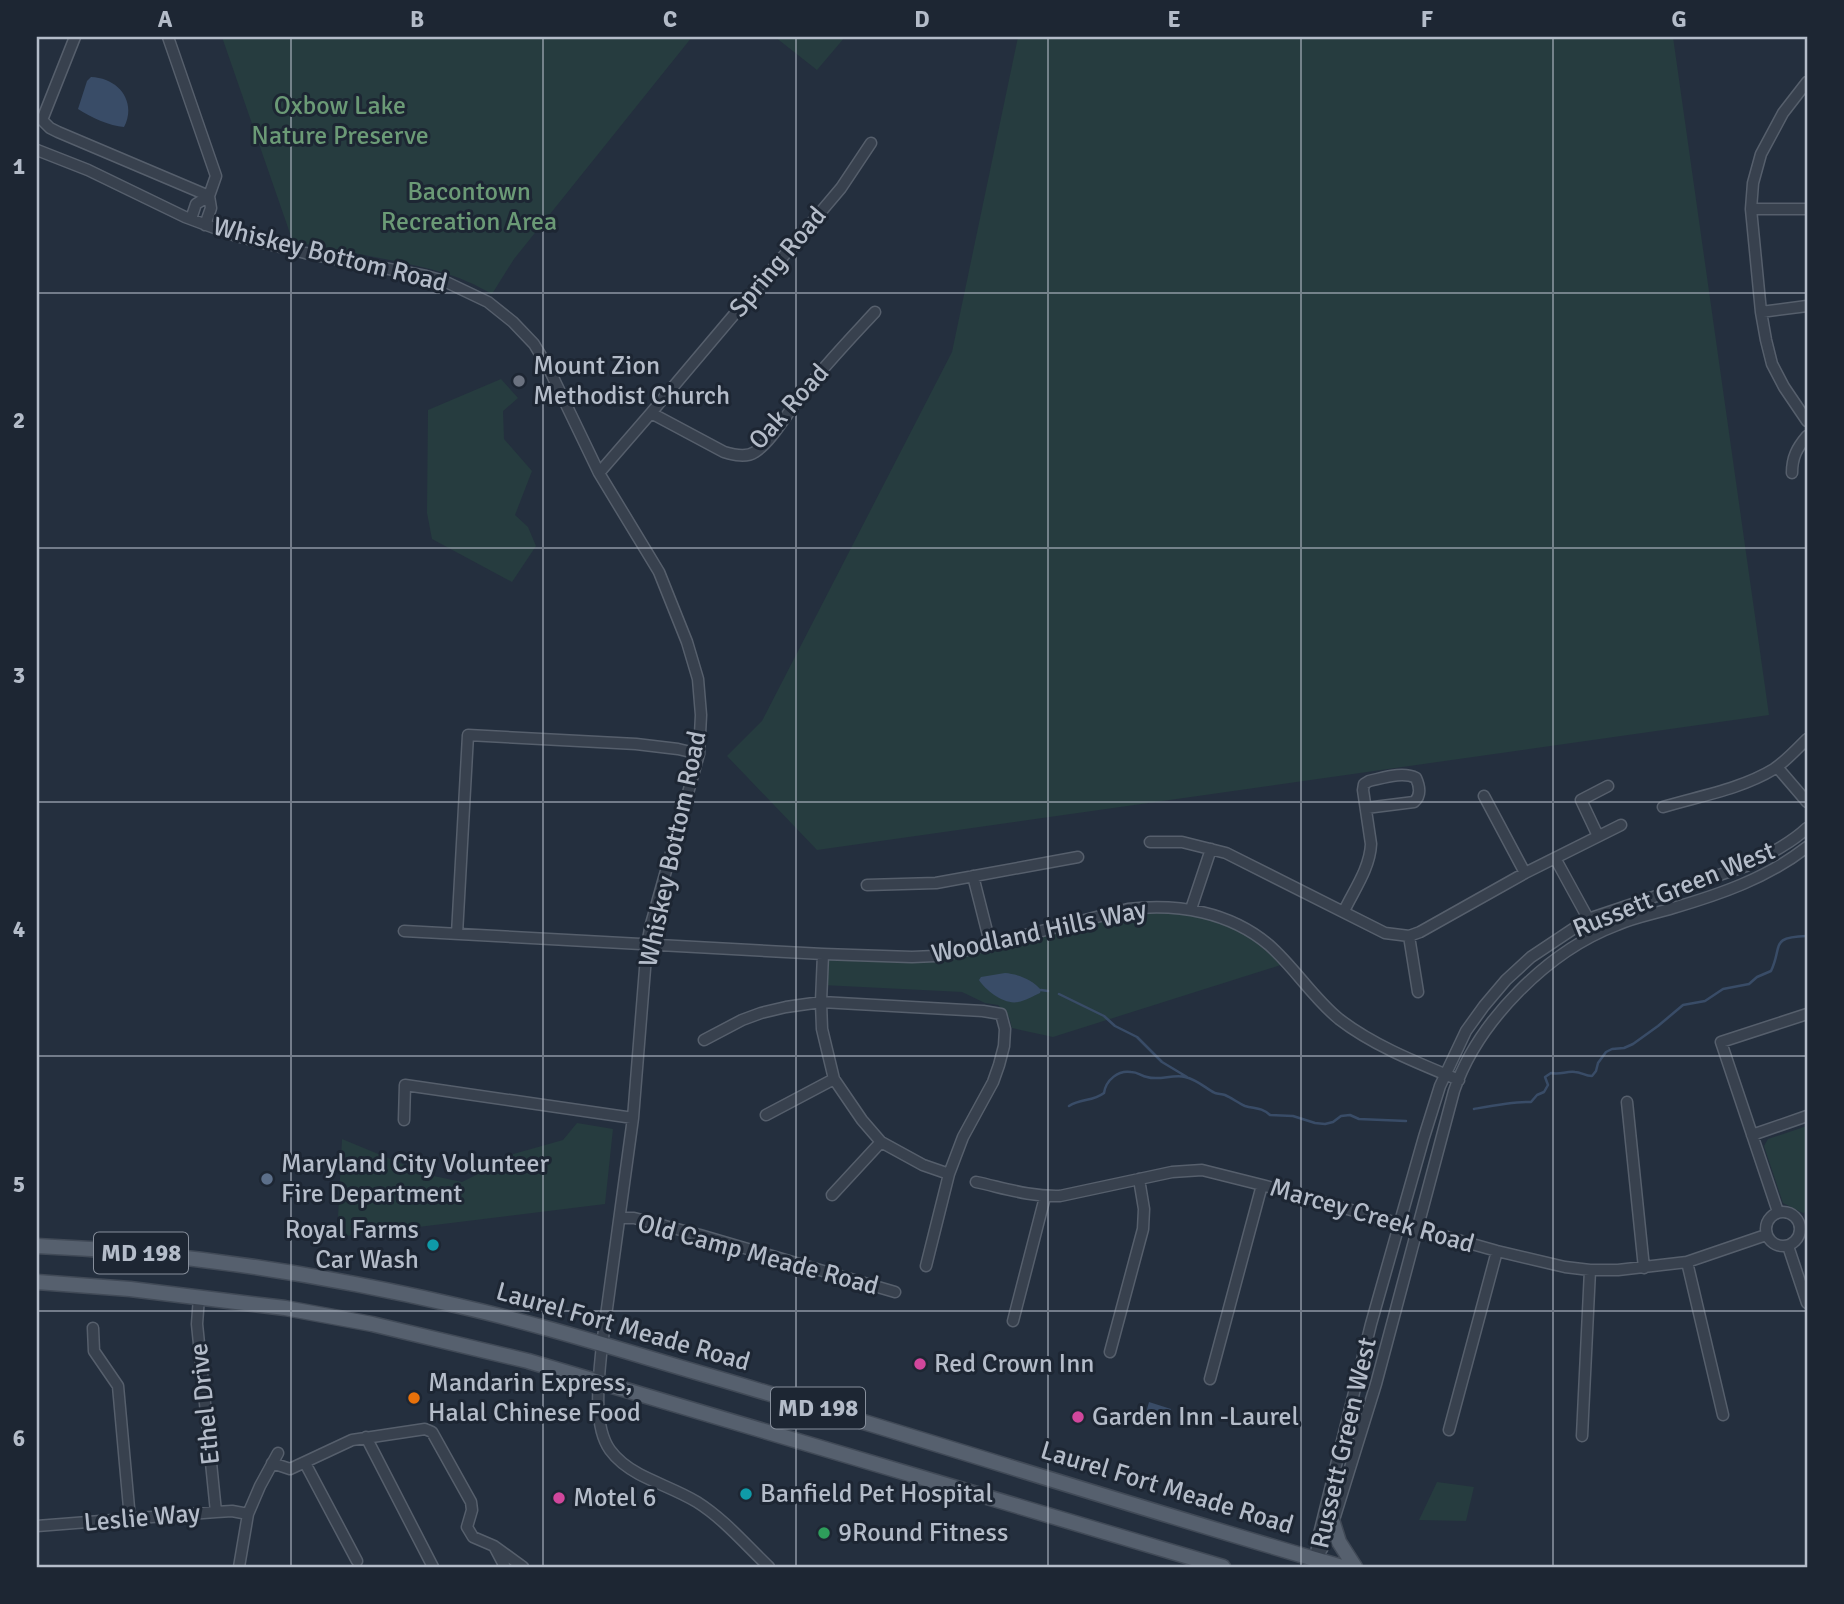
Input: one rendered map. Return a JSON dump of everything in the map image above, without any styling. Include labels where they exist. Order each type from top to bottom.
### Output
[{"type":"main road","name":"Laurel Fort Meade Road","points":[[37,1246],[132,1252],[199,1260],[314,1277],[461,1306],[874,1425],[1315,1564],[1342,1567]]},
{"type":"main road","name":"MD 198","points":[[37,1282],[130,1289],[285,1308],[372,1324],[528,1361],[1223,1567]]},
{"type":"main road","points":[[1333,1523],[1339,1542],[1354,1567]]},
{"type":"street","points":[[75,37],[42,120],[58,132],[209,196]]},
{"type":"street","points":[[169,37],[216,176],[209,196],[211,208],[205,225]]},
{"type":"street","points":[[1807,82],[1783,113],[1761,154],[1753,183],[1751,209],[1761,312],[1772,364],[1807,421]]},
{"type":"street","name":"Spring Road","points":[[599,473],[841,188],[871,143]]},
{"type":"street","name":"Whiskey Bottom Road","points":[[37,150],[88,170],[205,225],[268,245],[437,279],[488,302],[513,321],[542,356],[599,473],[659,572],[687,642],[701,694],[701,733],[691,787],[647,944],[632,1118],[602,1345],[600,1421],[604,1439],[623,1464],[698,1503],[725,1524],[769,1567]]},
{"type":"street","points":[[191,219],[196,204],[209,196]]},
{"type":"street","points":[[1751,209],[1807,209]]},
{"type":"street","points":[[1761,312],[1807,306]]},
{"type":"street","name":"Oak Road","points":[[651,414],[724,452],[735,455],[755,452],[823,368],[875,312]]},
{"type":"street","points":[[1792,473],[1794,457],[1807,436]]},
{"type":"street","points":[[457,934],[468,735],[636,744],[699,754]]},
{"type":"street","points":[[1663,807],[1756,778],[1777,767],[1807,739]]},
{"type":"street","points":[[1777,767],[1807,802]]},
{"type":"street","points":[[1344,911],[1367,866],[1370,853],[1363,790],[1364,785],[1368,780],[1406,775],[1416,778],[1419,794],[1414,802],[1366,808]]},
{"type":"street","points":[[1598,836],[1581,800],[1608,786]]},
{"type":"street","points":[[1484,796],[1525,873]]},
{"type":"street","points":[[1150,842],[1182,842],[1211,849],[1244,861],[1385,933],[1409,936],[1621,825]]},
{"type":"street","name":"Russett Green West","points":[[1315,1564],[1319,1534],[1371,1324],[1399,1224],[1433,1106],[1466,1031],[1506,980],[1531,957],[1588,919],[1746,866],[1799,836],[1807,828]]},
{"type":"street","name":"Russett Green West","points":[[1315,1564],[1328,1539],[1376,1384],[1458,1080],[1480,1041],[1505,1007],[1543,970],[1595,934],[1618,924],[1732,889],[1765,874],[1807,847]]},
{"type":"street","points":[[1191,909],[1211,849]]},
{"type":"street","points":[[867,885],[936,883],[1078,857]]},
{"type":"street","points":[[1555,858],[1595,934]]},
{"type":"street","points":[[973,876],[990,943]]},
{"type":"street","name":"Woodland Hills Way","points":[[404,931],[923,957],[963,951],[1128,909],[1148,906],[1191,909],[1228,921],[1268,945],[1337,1018],[1356,1031],[1458,1080]]},
{"type":"street","points":[[1409,936],[1418,992]]},
{"type":"street","points":[[823,954],[822,1029],[834,1079],[881,1142],[923,1165],[949,1174]]},
{"type":"street","points":[[704,1040],[761,1013],[821,1002],[983,1010],[1001,1014],[1005,1029],[999,1065],[993,1082],[963,1137],[949,1174],[926,1266]]},
{"type":"street","points":[[1778,1212],[1721,1042],[1807,1014]]},
{"type":"street","points":[[766,1115],[834,1079]]},
{"type":"street","points":[[404,1120],[405,1085],[632,1118]]},
{"type":"street","points":[[1627,1102],[1644,1268]]},
{"type":"street","points":[[1752,1135],[1807,1116]]},
{"type":"street","points":[[832,1195],[881,1142]]},
{"type":"street","name":"Marcey Creek Road","points":[[976,1182],[1045,1197],[1172,1172],[1202,1170],[1497,1251],[1590,1270],[1644,1268],[1687,1262],[1766,1235]]},
{"type":"street","points":[[1110,1352],[1143,1229],[1144,1209],[1139,1180]]},
{"type":"street","points":[[1210,1379],[1262,1185]]},
{"type":"street","points":[[1013,1321],[1045,1197]]},
{"type":"street","points":[[1778,1212],[1794,1215],[1803,1223],[1797,1240],[1788,1246],[1772,1244],[1766,1235],[1768,1219],[1778,1212]]},
{"type":"street","name":"Old Camp Meade Road","points":[[620,1218],[634,1218],[700,1235],[895,1292]]},
{"type":"street","points":[[1788,1246],[1807,1303]]},
{"type":"street","points":[[1449,1430],[1497,1251]]},
{"type":"street","points":[[1687,1262],[1723,1415]]},
{"type":"street","points":[[1582,1436],[1590,1270]]},
{"type":"street","name":"Ethel Drive","points":[[199,1297],[197,1324],[216,1512]]},
{"type":"street","points":[[93,1328],[94,1350],[118,1386],[130,1519]]},
{"type":"street","points":[[239,1567],[248,1514],[275,1458],[284,1468],[290,1469],[343,1444],[366,1437],[425,1429],[432,1432],[471,1502],[472,1510],[467,1521],[470,1532],[523,1567]]},
{"type":"street","points":[[366,1437],[433,1567]]},
{"type":"street","points":[[305,1464],[357,1561]]},
{"type":"street","name":"Leslie Way","points":[[37,1526],[232,1511],[248,1514]]},
{"type":"street","points":[[494,1546],[505,1567]]},
{"type":"green space","points":[[222,37],[692,37],[514,259],[492,294],[467,281],[430,269],[293,242]]},
{"type":"green space","points":[[775,37],[845,37],[817,70]]},
{"type":"green space","points":[[1018,37],[1673,37],[1769,715],[817,850],[727,756],[762,721],[952,352]]},
{"type":"green space","points":[[501,379],[518,398],[503,411],[504,439],[532,471],[515,515],[528,527],[536,546],[512,582],[432,539],[427,513],[428,410]]},
{"type":"green space","points":[[1148,906],[1228,921],[1287,963],[1053,1037],[1012,1028],[1009,1017],[998,1005],[985,1003],[962,992],[822,985],[823,954],[912,957]]},
{"type":"green space","points":[[577,1123],[613,1129],[605,1204],[337,1237],[342,1139],[429,1175],[462,1182],[480,1173],[492,1160],[563,1140]]},
{"type":"green space","points":[[1807,1126],[1807,1212],[1803,1213],[1783,1203],[1764,1146],[1768,1139]]},
{"type":"green space","points":[[1437,1482],[1474,1487],[1466,1521],[1419,1520]]},
{"type":"water","points":[[91,77],[110,82],[123,93],[128,109],[124,127],[100,121],[78,109],[87,81]]},
{"type":"water","points":[[1005,973],[1030,980],[1038,986],[1040,993],[1021,1001],[1007,1001],[991,993],[979,980],[981,977]]},
{"type":"water","points":[[1149,1402],[1171,1409],[1167,1419],[1146,1413]]},
{"type":"waterway","points":[[1474,1109],[1531,1102],[1544,1092],[1548,1085],[1545,1077],[1551,1073],[1575,1072],[1592,1076],[1606,1052],[1633,1044],[1683,1005],[1705,1001],[1723,989],[1749,984],[1771,971],[1782,941],[1807,936]]},
{"type":"waterway","points":[[1041,990],[1048,991]]},
{"type":"waterway","points":[[1059,994],[1104,1016],[1115,1026],[1137,1037],[1162,1062],[1187,1077]]},
{"type":"waterway","points":[[1069,1106],[1100,1096],[1113,1077],[1131,1072],[1152,1078],[1190,1078],[1215,1093],[1225,1095],[1245,1106],[1261,1109],[1270,1115],[1293,1116],[1325,1124],[1341,1116],[1350,1115],[1359,1119],[1406,1121]]},
{"type":"place","name":"Mount Zion Methodist Church","points":[[519,381]]},
{"type":"place","name":"Maryland City Volunteer Fire Department","points":[[267,1179]]},
{"type":"place","name":"Royal Farms Car Wash","points":[[433,1245]]},
{"type":"place","name":"Red Crown Inn","points":[[920,1364]]},
{"type":"place","name":"Mandarin Express, Halal Chinese Food","points":[[414,1398]]},
{"type":"place","name":"Garden Inn -Laurel","points":[[1078,1417]]},
{"type":"place","name":"Banfield Pet Hospital","points":[[746,1494]]},
{"type":"place","name":"Motel 6","points":[[559,1498]]},
{"type":"place","name":"9Round Fitness","points":[[824,1533]]},
{"type":"park label","name":"Oxbow Lake Nature Preserve","points":[[340,121]]},
{"type":"park label","name":"Bacontown Recreation Area","points":[[469,207]]}]
